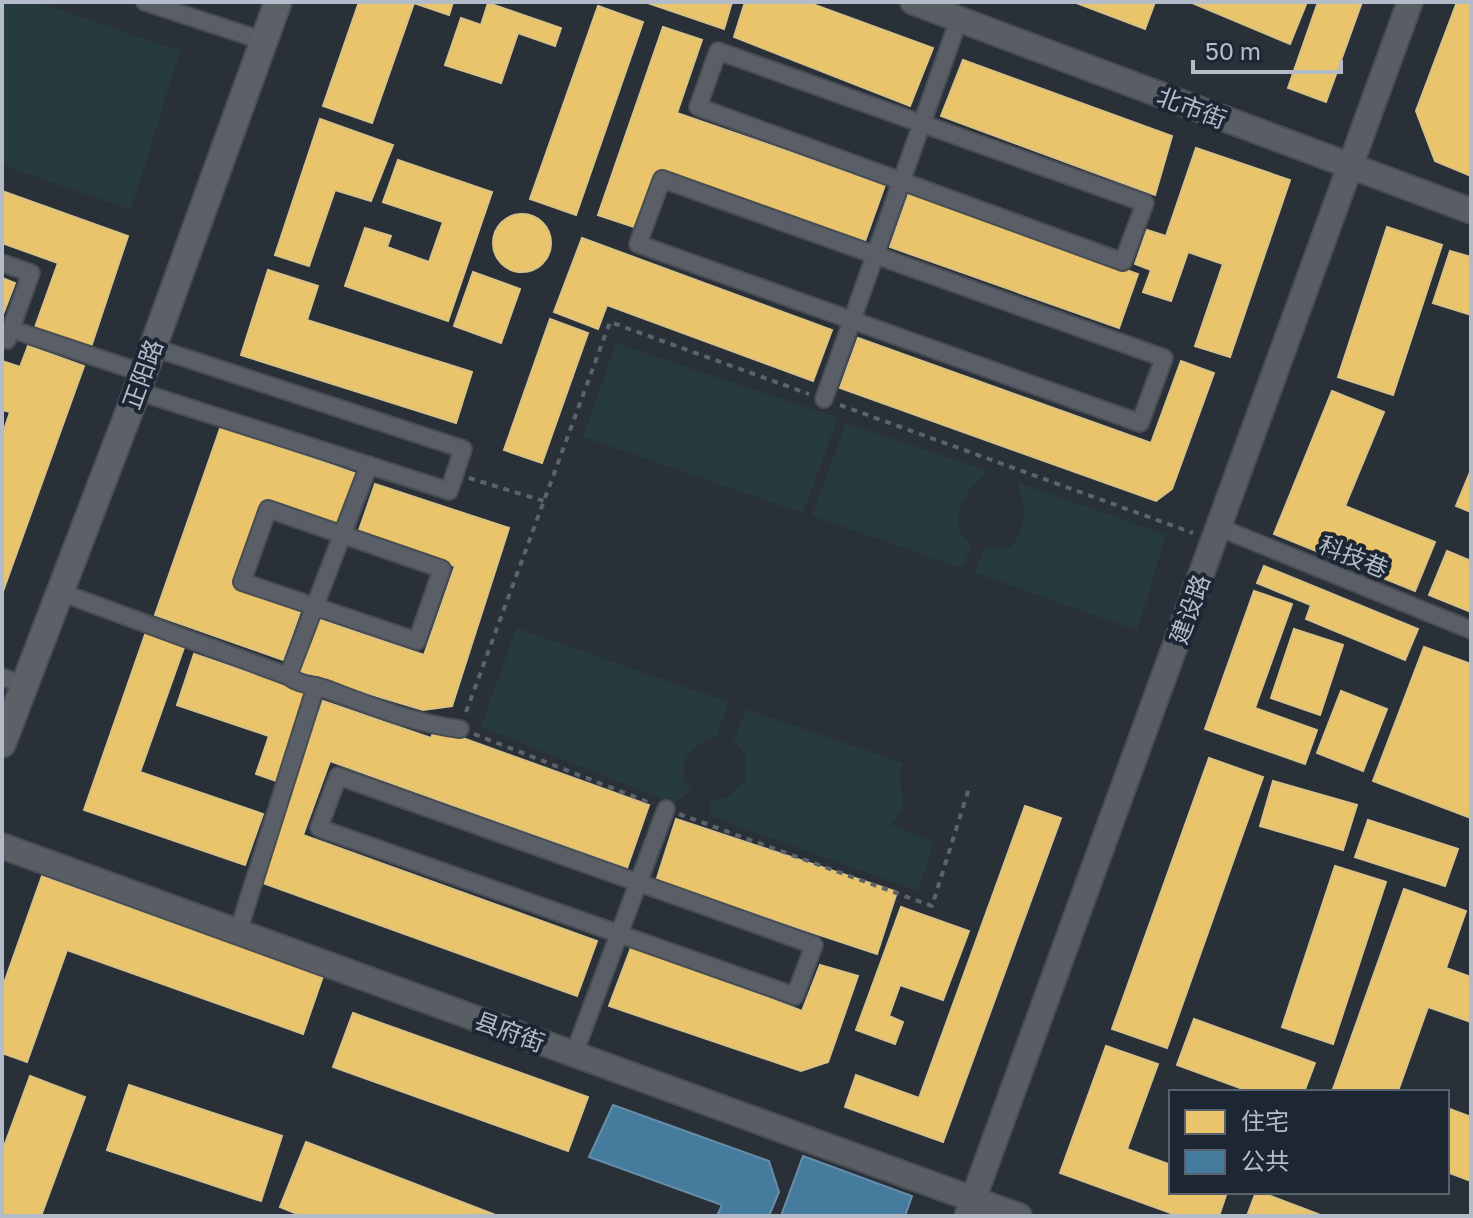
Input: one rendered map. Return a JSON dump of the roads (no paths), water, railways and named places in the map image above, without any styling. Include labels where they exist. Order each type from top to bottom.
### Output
[{"type":"main road","name":"正阳路","points":[[2,744],[13,681],[60,592],[278,2]]},
{"type":"street","points":[[145,2],[264,41]]},
{"type":"street","name":"北市街","points":[[913,2],[1471,211]]},
{"type":"street","name":"建设路","points":[[970,1208],[1410,2]]},
{"type":"street","points":[[824,399],[959,19]]},
{"type":"street","points":[[718,51],[922,122],[1145,203],[1123,262],[698,107],[718,51]]},
{"type":"street","points":[[662,179],[875,255],[1164,358],[1140,423],[638,244],[662,179]]},
{"type":"street","points":[[2,263],[31,273],[6,334],[449,491]]},
{"type":"street","points":[[152,347],[463,449],[449,491]]},
{"type":"street","points":[[288,676],[369,465]]},
{"type":"street","points":[[449,491],[455,474]]},
{"type":"street","points":[[268,509],[342,534],[442,569],[417,641],[242,582],[268,509]]},
{"type":"street","name":"科技巷","points":[[1216,534],[1471,630]]},
{"type":"street","points":[[60,592],[288,676],[298,684],[316,686],[419,724],[460,729]]},
{"type":"street","points":[[238,932],[316,686]]},
{"type":"street","points":[[338,776],[637,882],[814,945],[795,996],[319,828],[338,776]]},
{"type":"street","points":[[574,1054],[666,809]]},
{"type":"street","name":"县府街","points":[[2,846],[574,1054],[970,1208],[1019,1216]]}]
